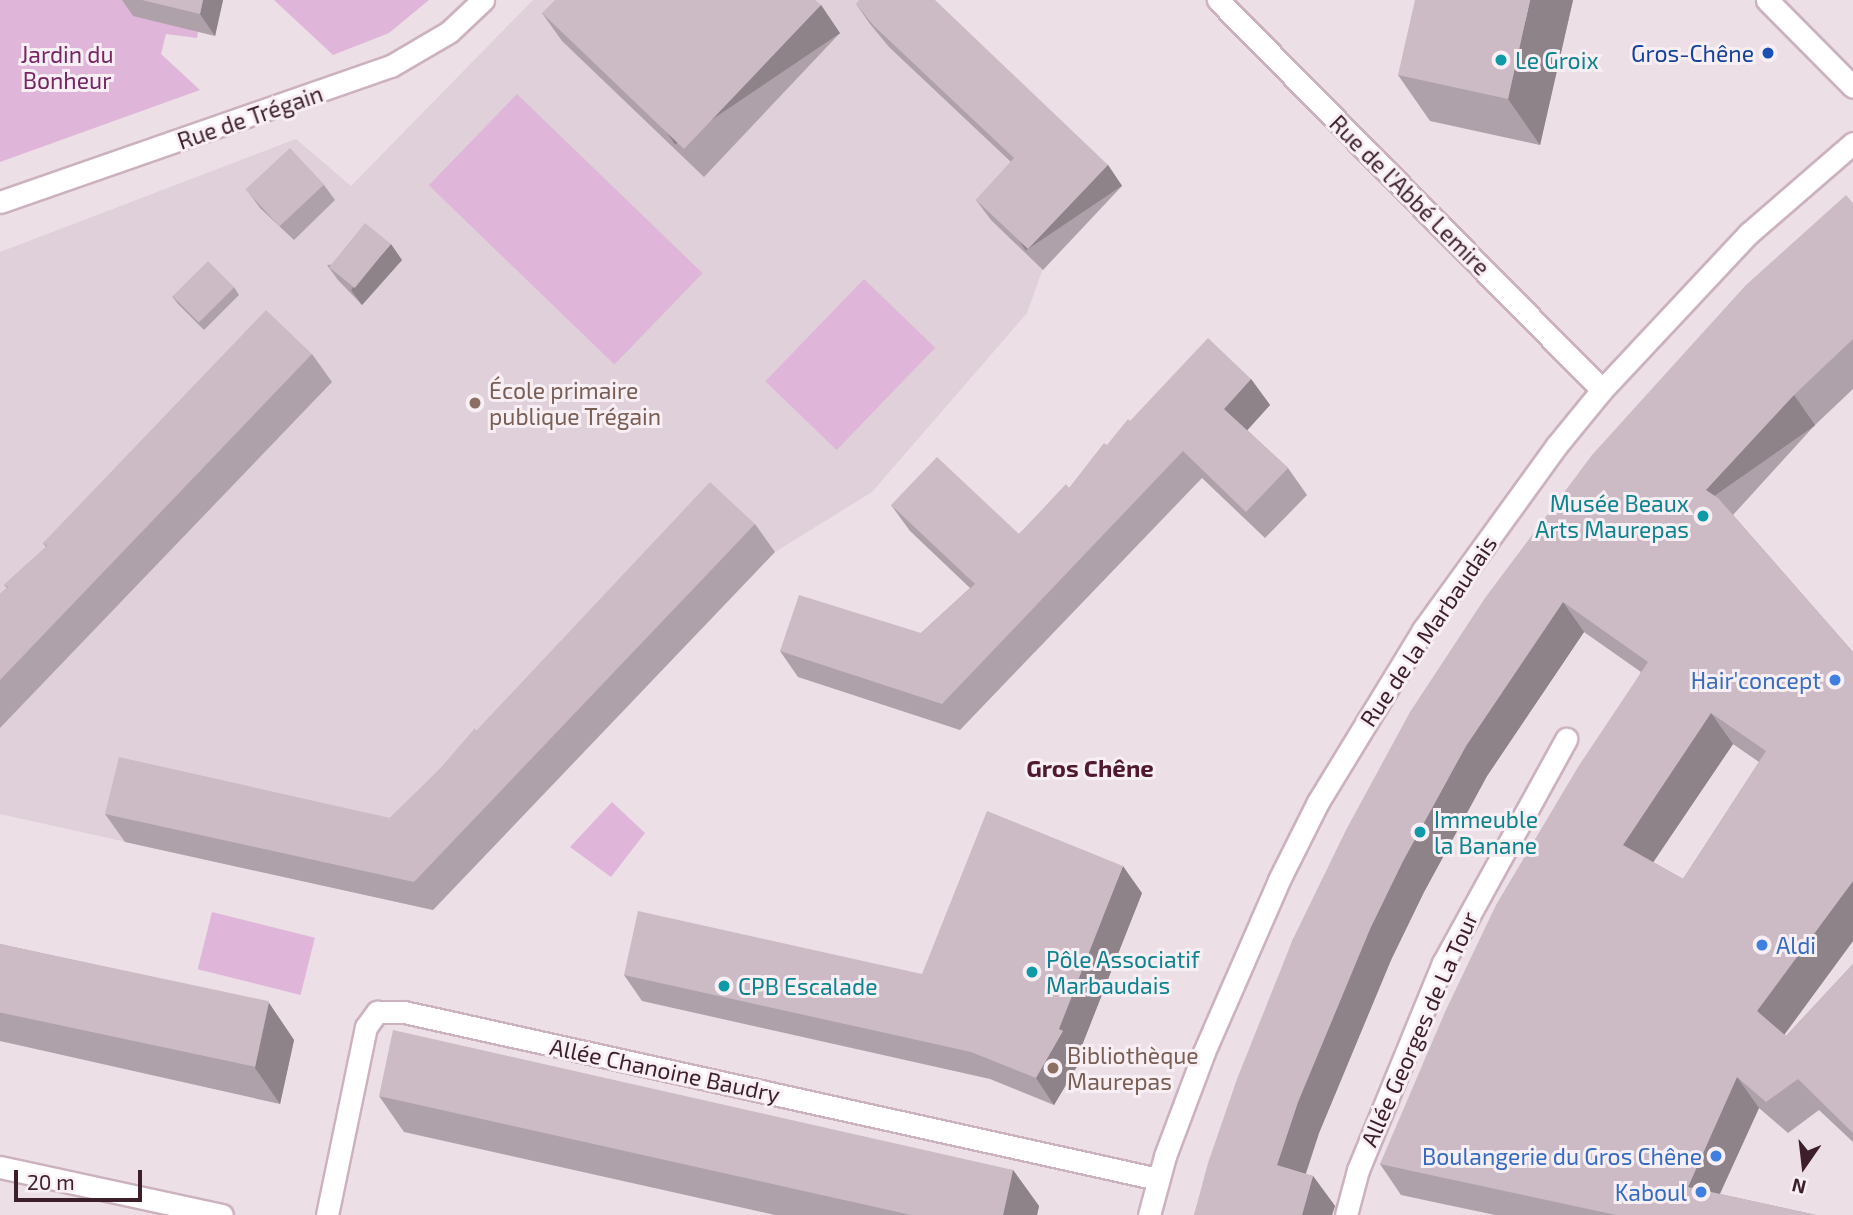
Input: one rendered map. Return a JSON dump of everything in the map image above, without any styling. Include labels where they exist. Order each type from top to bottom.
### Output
[{"type":"street","name":"Rue de Trégain","points":[[0,202],[391,66],[449,32],[483,0]]},
{"type":"street","name":"Rue de l'Abbé Lemire","points":[[1218,0],[1602,390]]},
{"type":"street","points":[[1767,0],[1853,87]]},
{"type":"street","name":"Rue de la Marbaudais","points":[[1149,1215],[1158,1179],[1223,1008],[1318,802],[1423,630],[1557,445],[1602,390],[1748,234],[1853,143]]},
{"type":"street","name":"Allée Georges de La Tour","points":[[1346,1215],[1358,1170],[1443,963],[1566,739]]},
{"type":"street","name":"Allée Chanoine Baudry","points":[[327,1215],[366,1027],[377,1012],[404,1012],[1158,1179]]},
{"type":"street","points":[[0,1167],[222,1215]]},
{"type":"shaded area","name":"École primaire publique Trégain","points":[[533,0],[921,0],[1120,183],[1042,271],[1027,313],[872,492],[775,552],[433,910],[0,814],[0,252],[296,139],[351,186]]},
{"type":"green space","name":"Jardin du Bonheur","points":[[0,0],[137,0],[198,32],[197,38],[166,34],[161,54],[200,90],[0,162]]},
{"type":"green space","points":[[274,0],[429,0],[389,33],[333,55]]},
{"type":"green space","points":[[517,94],[703,273],[614,365],[429,185]]},
{"type":"green space","points":[[864,279],[935,348],[837,450],[765,381]]},
{"type":"green space","points":[[612,802],[645,833],[611,877],[570,847]]},
{"type":"green space","points":[[212,912],[315,938],[301,995],[198,969]]},
{"type":"building","points":[[142,0],[203,0],[200,14]]},
{"type":"building","points":[[555,0],[815,0],[821,5],[684,149],[542,13]]},
{"type":"building","points":[[859,0],[935,0],[1108,165],[1028,249],[976,200],[1014,158],[874,26],[856,4]]},
{"type":"building","points":[[1415,0],[1530,0],[1508,99],[1398,75]]},
{"type":"building","points":[[290,148],[324,185],[279,226],[245,190]]},
{"type":"building","points":[[1846,195],[1853,203],[1853,339],[1794,395],[1706,490],[1718,498],[1853,652],[1853,881],[1757,1011],[1786,1036],[1853,964],[1853,1133],[1798,1079],[1766,1102],[1737,1077],[1688,1187],[1816,1215],[1616,1215],[1380,1164],[1445,1012],[1496,905],[1578,767],[1648,662],[1563,602],[1466,746],[1403,861],[1370,929],[1298,1102],[1277,1165],[1313,1176],[1302,1215],[1194,1215],[1208,1163],[1237,1079],[1293,939],[1346,830],[1410,712],[1485,598],[1592,455],[1746,285]],"holes":[[[1711,713],[1766,751],[1683,879],[1623,845]]]},
{"type":"building","points":[[365,223],[391,244],[355,288],[329,267]]},
{"type":"building","points":[[208,261],[234,287],[199,323],[173,296]]},
{"type":"building","points":[[266,310],[312,354],[0,680],[0,594],[8,587],[4,585],[47,546],[43,543]]},
{"type":"building","points":[[1208,338],[1251,379],[1224,409],[1288,468],[1246,512],[1183,451],[942,704],[780,651],[799,595],[921,633],[975,584],[891,505],[937,457],[1019,534],[1066,484],[1069,488],[1104,443],[1107,445],[1128,419],[1130,421]]},
{"type":"building","points":[[710,482],[755,524],[414,882],[105,814],[119,757],[390,818],[438,771],[475,728],[476,731]]},
{"type":"building","points":[[987,811],[1123,866],[1059,1029],[1063,1031],[1036,1078],[971,1052],[624,975],[638,911],[922,974]]},
{"type":"building","points":[[0,944],[269,1001],[255,1067],[0,1012]]},
{"type":"building","points":[[393,1030],[1013,1170],[1003,1215],[911,1215],[379,1096]]},
{"type":"place","name":"Gros-Chêne","points":[[1768,53]]},
{"type":"place","name":"Le Groix","points":[[1501,60]]},
{"type":"place","name":"École primaire publique Trégain","points":[[475,403]]},
{"type":"place","name":"Musée Beaux Arts Maurepas","points":[[1703,516]]},
{"type":"place","name":"Hair'concept","points":[[1835,680]]},
{"type":"place","name":"Immeuble la Banane","points":[[1420,832]]},
{"type":"place","name":"Aldi","points":[[1762,945]]},
{"type":"place","name":"Pôle Associatif Marbaudais","points":[[1032,972]]},
{"type":"place","name":"CPB Escalade","points":[[724,986]]},
{"type":"place","name":"Bibliothèque Maurepas","points":[[1053,1068]]},
{"type":"place","name":"Boulangerie du Gros Chêne","points":[[1716,1156]]},
{"type":"place","name":"Kaboul","points":[[1701,1192]]},
{"type":"district","name":"Gros Chêne","points":[[1090,768]]}]
